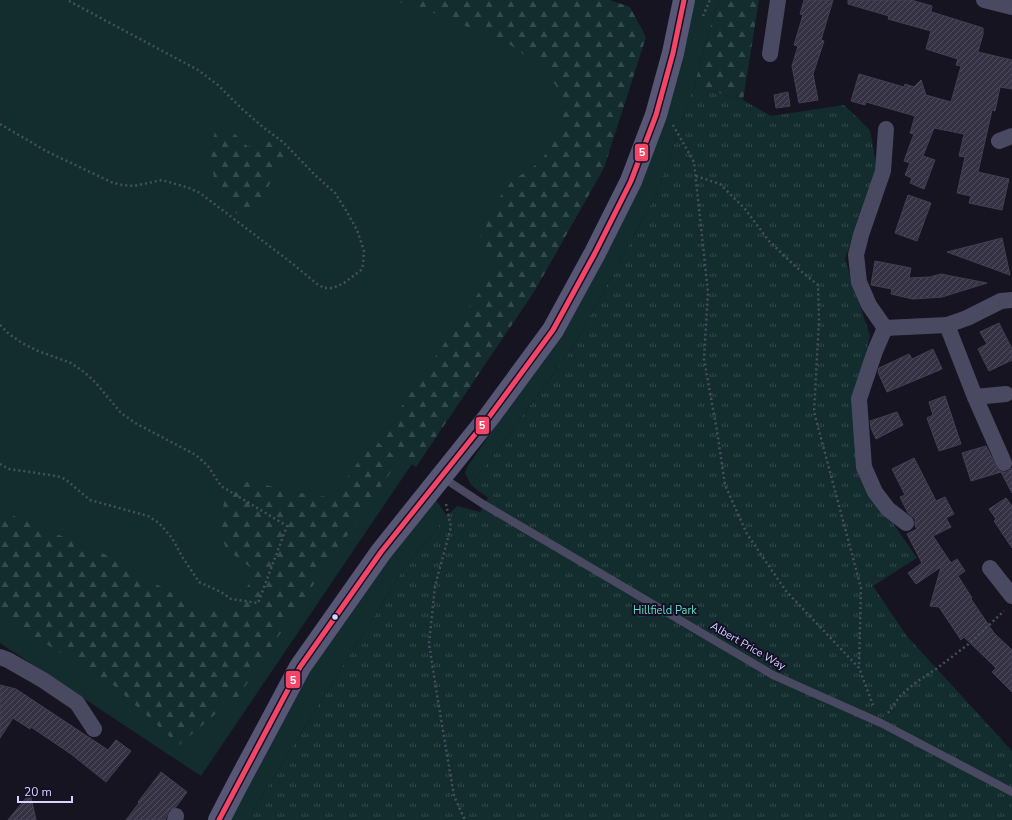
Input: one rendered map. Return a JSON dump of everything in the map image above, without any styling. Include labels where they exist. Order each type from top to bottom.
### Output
[{"type":"street","points":[[219,820],[300,667],[381,552],[489,417],[553,330],[595,254],[631,181],[656,115],[673,53],[684,0]]},
{"type":"street","points":[[770,54],[778,0]]},
{"type":"street","points":[[984,0],[1012,7]]},
{"type":"street","points":[[885,328],[869,305],[859,282],[856,255],[861,235],[883,171],[886,129]]},
{"type":"street","points":[[885,328],[947,325],[967,318],[1001,301],[1012,300]]},
{"type":"street","points":[[947,325],[975,397],[1004,464]]},
{"type":"street","points":[[885,328],[875,350],[859,399],[864,467],[876,492],[888,509],[906,523]]},
{"type":"street","points":[[975,397],[1006,394]]},
{"type":"street","points":[[990,568],[1009,602]]},
{"type":"street","points":[[0,657],[43,680],[78,703],[94,729]]},
{"type":"lane","name":"Albert Price Way","points":[[441,477],[482,504],[773,675],[883,720],[1012,792]]},
{"type":"path","points":[[0,124],[46,151],[122,186],[134,186],[162,180],[200,193],[324,288],[329,289],[344,284],[360,270],[363,265],[364,251],[357,230],[335,193],[283,142],[264,128],[218,85],[198,70],[67,0]]},
{"type":"path","points":[[671,121],[694,162],[708,292],[704,358],[725,485],[747,534],[786,591],[859,668]]},
{"type":"path","points":[[696,176],[720,184],[745,209],[769,241],[796,267],[818,285],[819,320],[814,412],[861,588],[859,668],[874,708],[883,720],[900,696],[915,683],[970,643],[1009,602]]},
{"type":"path","points":[[0,325],[9,334],[22,343],[38,351],[71,363],[84,372],[95,382],[121,413],[136,424],[196,455],[208,466],[221,486],[287,526],[258,603],[231,599],[221,592],[199,582],[172,538],[160,523],[148,516],[90,500],[65,479],[57,476],[10,469],[0,464]]},
{"type":"path","points":[[445,501],[451,527],[435,586],[429,644],[454,796],[465,820]]},
{"type":"green space","points":[[0,0],[609,0],[630,7],[531,288],[201,776],[0,643]]},
{"type":"green space","points":[[390,0],[609,0],[630,7],[646,37],[604,168],[534,292],[416,467],[379,440],[494,270],[477,227],[512,181],[540,162],[562,130],[564,99],[546,70],[509,44],[419,7]]},
{"type":"green space","points":[[692,0],[721,0],[715,11],[694,86],[656,195],[572,349],[471,485],[465,473],[467,467],[558,337]]},
{"type":"green space","points":[[721,0],[759,0],[743,100],[694,86],[715,11]]},
{"type":"green space","name":"Hillfield Park","points":[[694,86],[743,100],[771,116],[844,105],[870,130],[877,169],[845,259],[870,336],[852,410],[864,481],[917,558],[873,586],[906,635],[1012,751],[1012,820],[249,820],[258,802],[403,570],[457,506],[480,512],[488,498],[471,485],[572,349],[656,195]]},
{"type":"green space","points":[[215,131],[232,131],[248,147],[266,139],[286,154],[249,222],[229,208],[214,180],[211,150]]},
{"type":"green space","points":[[374,439],[399,460],[236,700],[228,695],[219,711],[179,745],[112,684],[0,616],[0,510],[104,554],[196,607],[235,612],[255,571],[226,549],[220,530],[226,488],[251,481],[288,491],[333,498]]},
{"type":"green space","points":[[436,500],[447,516],[403,570],[258,802],[249,820],[229,820],[307,672],[345,614]]},
{"type":"building","points":[[804,0],[833,0],[821,40],[824,41],[813,74],[818,100],[799,103],[792,66],[798,46],[794,45],[803,15],[800,14]]},
{"type":"building","points":[[848,0],[911,0],[932,6],[931,12],[983,28],[983,34],[978,52],[1012,60],[1012,89],[1000,87],[995,111],[992,110],[978,172],[1009,179],[1002,210],[969,203],[971,196],[957,193],[965,157],[959,156],[964,134],[934,128],[923,156],[935,160],[924,189],[910,183],[912,178],[905,175],[910,163],[904,161],[914,134],[910,133],[915,116],[866,102],[865,105],[851,101],[859,74],[904,87],[905,84],[914,87],[921,80],[926,95],[951,102],[961,66],[956,65],[958,59],[926,49],[931,31],[888,19],[889,16],[848,4]]},
{"type":"building","points":[[788,92],[790,106],[776,108],[774,95]]},
{"type":"building","points":[[908,195],[931,203],[917,241],[895,233]]},
{"type":"building","points":[[1002,238],[1010,275],[947,252]]},
{"type":"building","points":[[875,261],[911,268],[909,278],[930,277],[941,274],[987,283],[942,297],[913,299],[891,294],[892,289],[871,285]]},
{"type":"building","points":[[999,323],[1012,349],[1012,360],[989,371],[978,349],[987,344],[980,332]]},
{"type":"building","points":[[933,349],[942,369],[887,392],[878,372],[879,368],[909,354],[912,359]]},
{"type":"building","points":[[945,396],[961,444],[939,451],[927,418],[933,415],[929,402]]},
{"type":"building","points":[[897,412],[903,425],[876,439],[871,428],[870,421]]},
{"type":"building","points":[[986,446],[998,470],[1007,472],[1012,468],[1012,493],[1001,472],[971,481],[962,453]]},
{"type":"building","points":[[914,458],[936,501],[945,497],[954,514],[946,518],[951,527],[933,536],[951,563],[957,559],[965,571],[958,576],[972,598],[971,599],[994,633],[1012,650],[1012,692],[992,672],[996,668],[964,637],[961,640],[939,607],[930,606],[941,567],[916,584],[908,573],[922,563],[907,534],[917,529],[915,526],[915,519],[908,513],[900,497],[905,495],[892,469]]},
{"type":"building","points":[[1006,498],[1012,506],[1012,548],[994,521],[996,519],[989,509]]},
{"type":"building","points":[[0,685],[16,689],[108,750],[116,740],[131,751],[106,782],[71,754],[31,727],[30,729],[13,718],[0,738]]},
{"type":"building","points":[[161,772],[187,792],[176,807],[169,810],[165,820],[126,820],[139,803],[138,802]]},
{"type":"building","points":[[30,793],[36,820],[8,820]]},
{"type":"transit line","name":"5","points":[[219,820],[300,667],[381,552],[489,417],[553,330],[595,253],[631,181],[656,115],[673,53],[684,0]]}]
